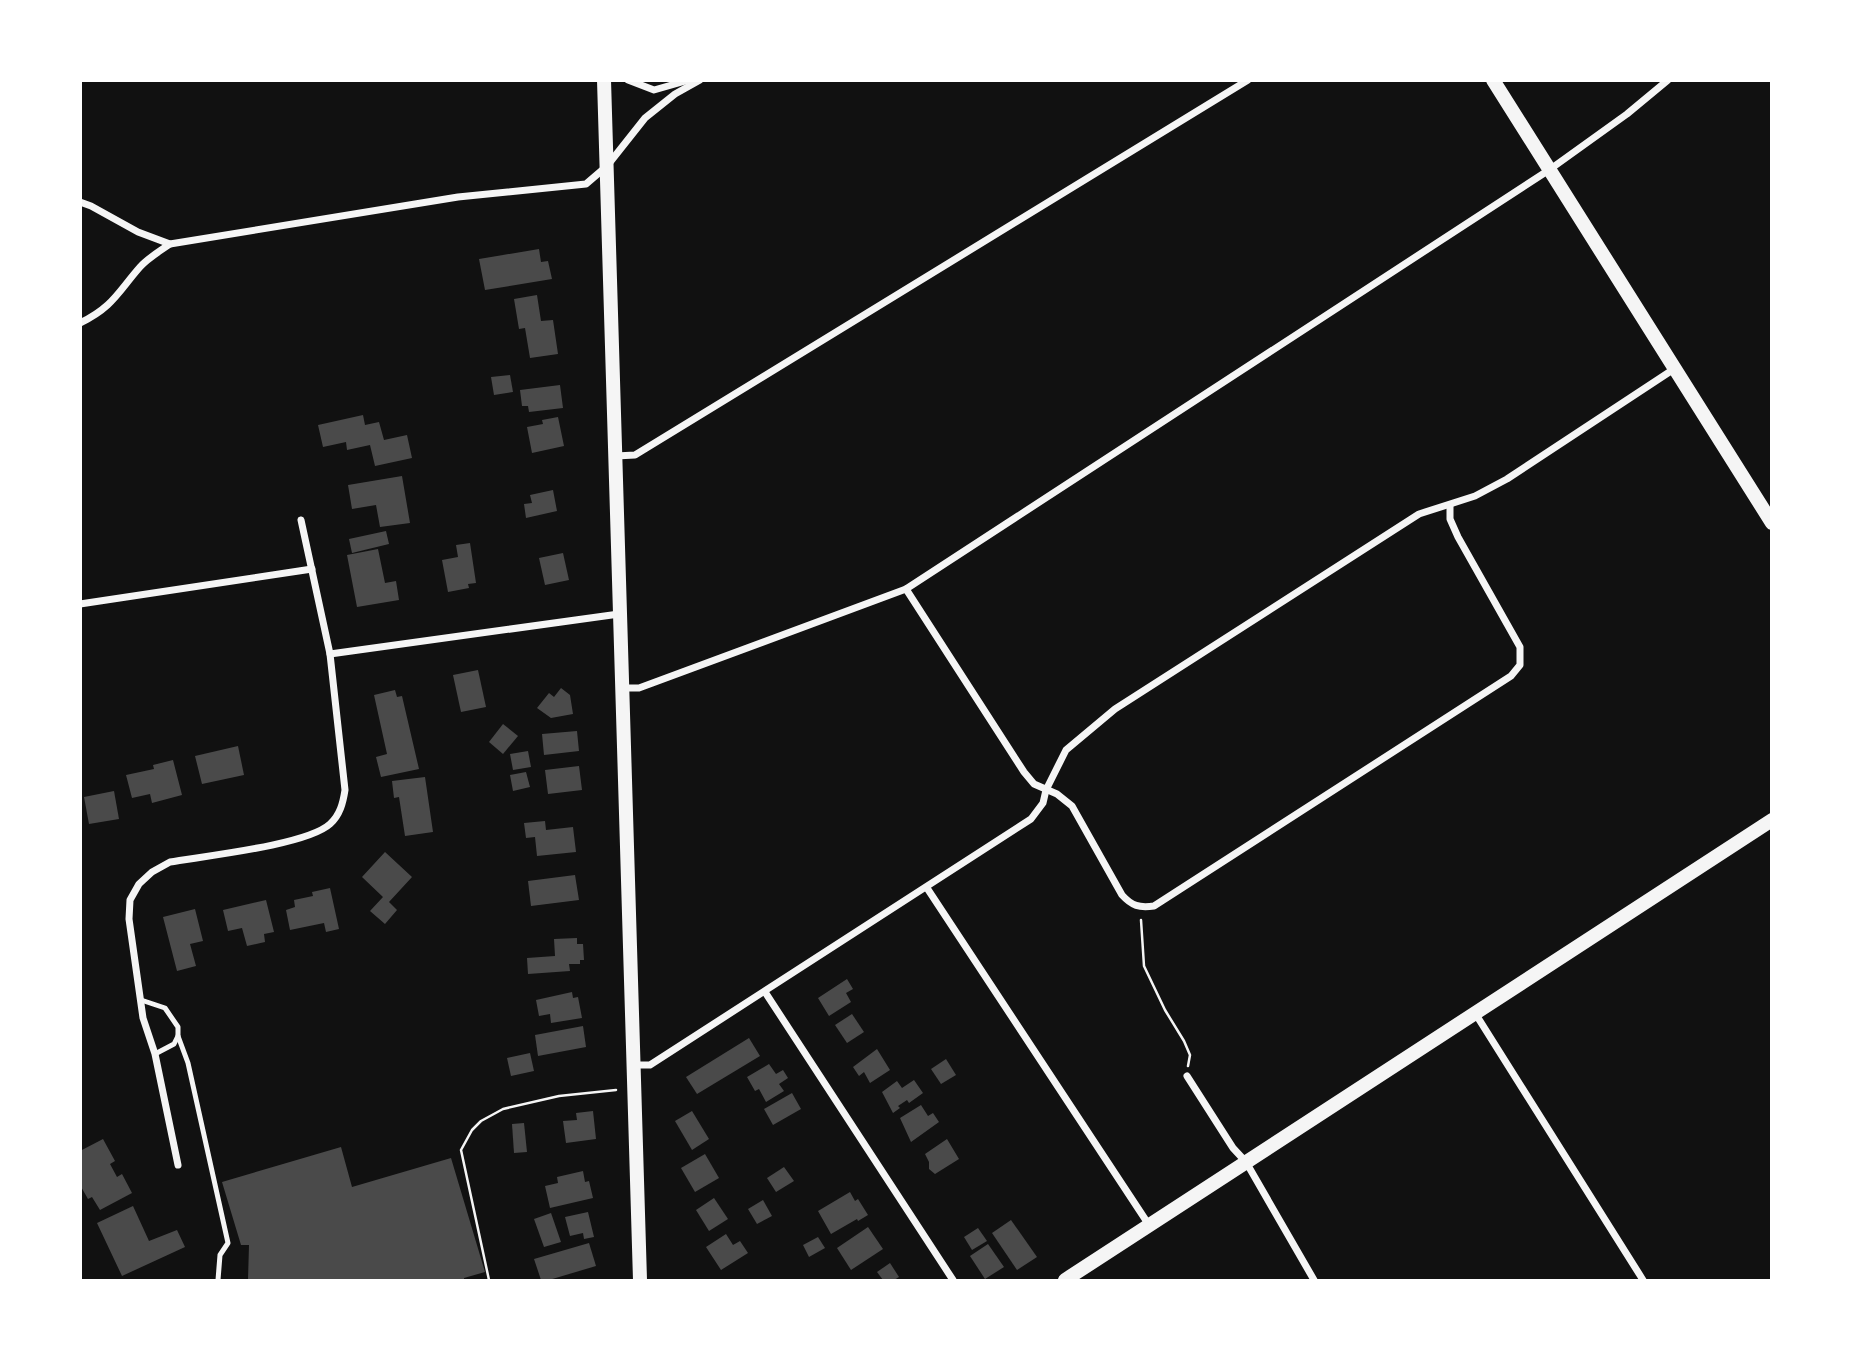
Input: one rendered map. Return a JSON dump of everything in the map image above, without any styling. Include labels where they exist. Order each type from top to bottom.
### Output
[{"type":"main road","points":[[604,80],[640,1280]]},
{"type":"main road","points":[[1493,80],[1772,523]]},
{"type":"main road","points":[[1065,1280],[1772,820]]},
{"type":"street","points":[[628,80],[654,90],[689,80]]},
{"type":"street","points":[[80,323],[98,314],[114,301],[141,266],[170,244],[458,197],[586,184],[607,166],[645,118],[676,94],[700,80]]},
{"type":"street","points":[[616,456],[635,456],[1248,80]]},
{"type":"street","points":[[623,688],[639,688],[906,589],[1549,170],[1627,114],[1668,80]]},
{"type":"street","points":[[80,202],[138,232],[170,244]]},
{"type":"street","points":[[635,1065],[650,1065],[1031,819],[1043,803],[1046,790],[1066,750],[1115,709],[1419,514],[1450,505],[1507,479],[1675,368]]},
{"type":"street","points":[[906,589],[1024,772],[1034,784],[1065,798],[1072,806],[1122,895],[1130,904],[1141,908],[1154,906],[1511,676],[1520,665],[1520,647],[1458,537],[1451,519],[1450,505]]},
{"type":"street","points":[[178,1166],[155,1054],[143,1018],[129,919],[130,900],[139,884],[152,872],[170,862],[307,837],[330,824],[342,807],[345,790],[330,654],[301,520]]},
{"type":"street","points":[[80,604],[312,569]]},
{"type":"street","points":[[330,654],[619,614]]},
{"type":"street","points":[[926,888],[1149,1225]]},
{"type":"street","points":[[765,992],[953,1280]]},
{"type":"street","points":[[1475,1013],[1643,1280]]},
{"type":"street","points":[[1187,1076],[1233,1148],[1246,1162],[1314,1280]]},
{"type":"lane","points":[[141,1000],[165,1007],[178,1027],[178,1036],[188,1063],[228,1243],[220,1255],[218,1280]]},
{"type":"lane","points":[[155,1054],[174,1044],[178,1036]]},
{"type":"path","points":[[1141,908],[1144,966],[1190,1055],[1187,1076]]},
{"type":"path","points":[[489,1280],[461,1150],[466,1139],[481,1121],[503,1109],[559,1096],[616,1090]]},
{"type":"building","points":[[539,249],[541,262],[548,261],[552,279],[485,290],[479,259]]},
{"type":"building","points":[[537,295],[541,321],[553,320],[558,354],[530,358],[525,328],[519,329],[514,299]]},
{"type":"building","points":[[510,375],[513,392],[494,395],[491,377]]},
{"type":"building","points":[[560,385],[563,408],[529,412],[528,406],[522,406],[520,390]]},
{"type":"building","points":[[363,415],[365,425],[379,422],[384,440],[407,435],[412,458],[375,466],[370,445],[347,450],[346,442],[323,447],[318,425]]},
{"type":"building","points":[[558,417],[564,446],[532,453],[527,427]]},
{"type":"building","points":[[402,476],[410,523],[380,527],[376,505],[352,509],[348,485]]},
{"type":"building","points":[[553,490],[557,511],[526,518],[524,504],[532,503],[530,495]]},
{"type":"building","points":[[386,531],[389,544],[352,553],[349,539]]},
{"type":"building","points":[[470,543],[476,583],[468,584],[469,588],[448,592],[442,560],[458,557],[456,545]]},
{"type":"building","points":[[378,549],[385,583],[396,581],[399,600],[357,607],[347,555]]},
{"type":"building","points":[[563,553],[569,580],[545,585],[539,558]]},
{"type":"building","points":[[478,670],[486,707],[461,712],[453,675]]},
{"type":"building","points":[[561,688],[570,695],[573,714],[551,718],[537,708],[549,693],[554,697]]},
{"type":"building","points":[[395,690],[397,697],[402,696],[419,769],[381,777],[376,757],[387,754],[374,695]]},
{"type":"building","points":[[503,724],[518,736],[503,754],[489,742]]},
{"type":"building","points":[[577,731],[579,751],[544,755],[542,734]]},
{"type":"building","points":[[238,746],[244,775],[202,784],[195,756]]},
{"type":"building","points":[[528,751],[531,767],[513,770],[510,754]]},
{"type":"building","points":[[173,760],[182,795],[152,803],[150,794],[132,798],[126,775],[154,769],[153,765]]},
{"type":"building","points":[[579,766],[582,790],[548,794],[545,770]]},
{"type":"building","points":[[526,772],[530,787],[513,791],[510,775]]},
{"type":"building","points":[[425,777],[433,832],[405,836],[399,797],[394,798],[392,781]]},
{"type":"building","points":[[114,791],[119,819],[89,824],[84,797]]},
{"type":"building","points":[[545,821],[546,830],[573,827],[576,852],[537,856],[535,837],[526,838],[524,823]]},
{"type":"building","points":[[385,852],[412,877],[389,902],[397,910],[385,924],[370,911],[383,897],[362,877]]},
{"type":"building","points":[[575,875],[579,900],[531,906],[528,881]]},
{"type":"building","points":[[330,888],[339,929],[326,932],[324,923],[290,930],[286,910],[295,907],[294,900],[313,896],[312,892]]},
{"type":"building","points":[[266,900],[274,932],[264,934],[265,942],[247,946],[242,928],[228,931],[223,910]]},
{"type":"building","points":[[195,909],[203,941],[190,944],[196,966],[177,971],[163,917]]},
{"type":"building","points":[[577,938],[577,944],[583,944],[584,960],[580,960],[580,964],[569,964],[570,971],[528,974],[527,958],[555,956],[554,939]]},
{"type":"building","points":[[847,979],[853,989],[846,993],[851,1002],[829,1016],[818,998]]},
{"type":"building","points":[[572,992],[573,998],[578,997],[582,1018],[551,1023],[550,1014],[539,1016],[536,1000]]},
{"type":"building","points":[[852,1014],[864,1032],[847,1043],[835,1025]]},
{"type":"building","points":[[583,1026],[586,1047],[538,1056],[535,1035]]},
{"type":"building","points":[[749,1038],[760,1056],[697,1094],[686,1077]]},
{"type":"building","points":[[877,1049],[890,1070],[870,1083],[864,1072],[859,1076],[853,1067]]},
{"type":"building","points":[[530,1053],[534,1071],[511,1076],[507,1058]]},
{"type":"building","points":[[946,1059],[956,1075],[941,1084],[931,1069]]},
{"type":"building","points":[[769,1064],[776,1074],[783,1070],[788,1078],[779,1084],[784,1091],[766,1102],[759,1089],[755,1091],[747,1077]]},
{"type":"building","points":[[914,1080],[923,1093],[909,1103],[907,1100],[898,1106],[900,1108],[893,1113],[882,1092],[897,1081],[902,1088]]},
{"type":"building","points":[[792,1093],[801,1109],[773,1125],[764,1109]]},
{"type":"building","points":[[921,1105],[928,1116],[933,1113],[939,1122],[911,1142],[900,1118]]},
{"type":"building","points":[[593,1111],[596,1139],[566,1143],[563,1121],[577,1120],[576,1113]]},
{"type":"building","points":[[692,1111],[709,1139],[692,1150],[675,1121]]},
{"type":"building","points":[[524,1123],[527,1152],[514,1153],[512,1124]]},
{"type":"building","points":[[103,1139],[115,1161],[110,1164],[117,1177],[122,1174],[132,1193],[100,1210],[92,1197],[88,1199],[80,1185],[80,1151]]},
{"type":"building","points":[[947,1139],[959,1159],[935,1174],[929,1169],[925,1154]]},
{"type":"building","points":[[341,1147],[352,1187],[451,1158],[485,1272],[464,1280],[248,1280],[249,1245],[241,1245],[222,1182]]},
{"type":"building","points":[[705,1154],[719,1178],[695,1192],[681,1168]]},
{"type":"building","points":[[784,1167],[794,1181],[776,1192],[767,1178]]},
{"type":"building","points":[[583,1171],[585,1182],[589,1181],[593,1198],[550,1208],[545,1186],[558,1183],[557,1177]]},
{"type":"building","points":[[850,1192],[868,1215],[831,1234],[818,1211]]},
{"type":"building","points":[[714,1198],[728,1219],[709,1231],[696,1210]]},
{"type":"building","points":[[763,1200],[772,1216],[757,1224],[748,1209]]},
{"type":"building","points":[[133,1206],[149,1241],[177,1230],[185,1247],[122,1276],[97,1223]]},
{"type":"building","points":[[588,1212],[594,1237],[584,1239],[583,1233],[570,1236],[565,1217]]},
{"type":"building","points":[[551,1213],[561,1242],[544,1247],[534,1219]]},
{"type":"building","points":[[1011,1220],[1037,1257],[1017,1270],[992,1233]]},
{"type":"building","points":[[868,1227],[883,1249],[851,1270],[837,1248]]},
{"type":"building","points":[[978,1228],[987,1241],[972,1250],[964,1237]]},
{"type":"building","points":[[726,1234],[733,1245],[740,1241],[748,1253],[721,1270],[706,1247]]},
{"type":"building","points":[[818,1237],[825,1248],[809,1257],[803,1245]]},
{"type":"building","points":[[589,1243],[596,1266],[541,1280],[534,1259]]},
{"type":"building","points":[[988,1244],[1004,1267],[985,1279],[970,1256]]},
{"type":"building","points":[[890,1263],[899,1277],[883,1280],[877,1272]]}]
